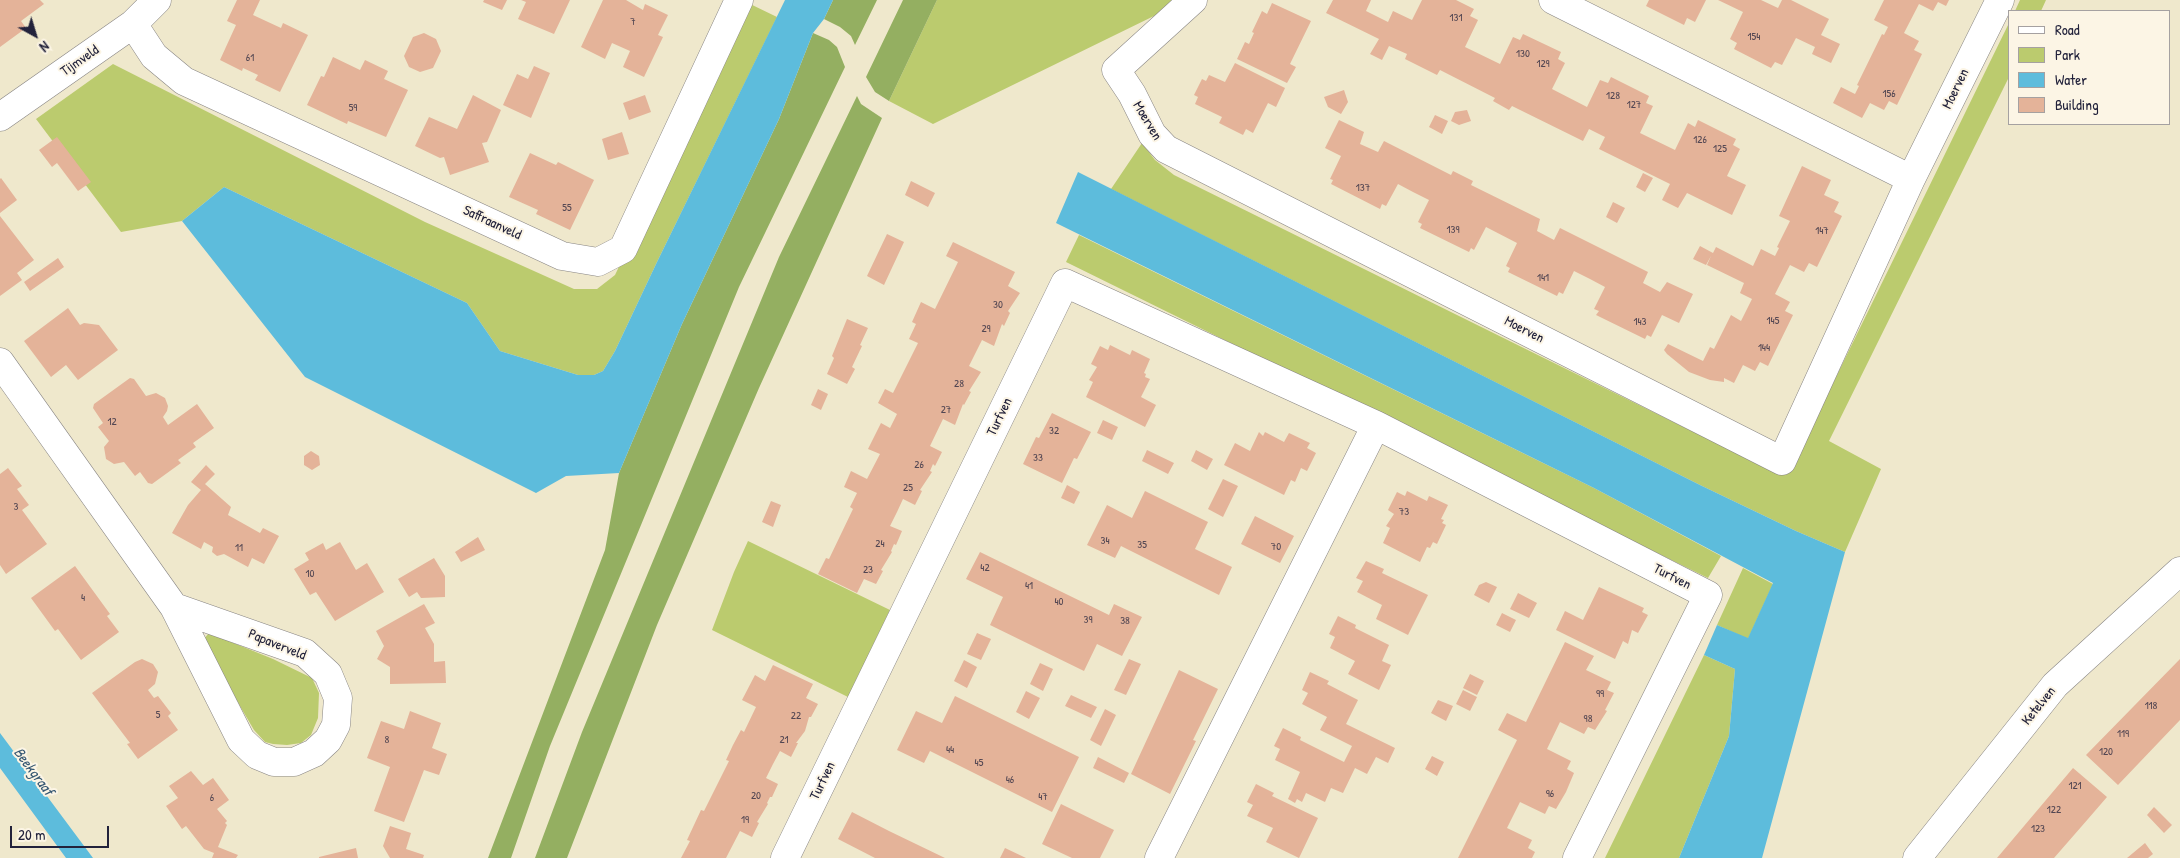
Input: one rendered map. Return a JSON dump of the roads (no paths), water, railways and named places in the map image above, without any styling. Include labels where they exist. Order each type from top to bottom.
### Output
[{"type":"street","name":"Tijmveld","points":[[2,111],[133,24],[157,0]]},
{"type":"street","name":"Saffraanveld","points":[[133,24],[154,56],[184,82],[562,256],[598,262],[623,249],[740,0]]},
{"type":"street","name":"Moerven","points":[[1193,0],[1116,70],[1132,94],[1152,134],[1166,149],[1782,461],[1911,179],[2000,0]]},
{"type":"street","points":[[1552,0],[1586,7],[1911,179]]},
{"type":"street","name":"Turfven","points":[[785,858],[1065,283],[1376,425],[1708,595],[1577,858]]},
{"type":"street","name":"Papaverveld","points":[[0,362],[174,607],[240,740],[257,755],[274,762],[294,762],[314,753],[328,740],[336,726],[338,698],[328,674],[305,654],[174,607]]},
{"type":"street","points":[[1159,858],[1376,425]]},
{"type":"street","name":"Ketelven","points":[[1917,858],[2055,685],[2180,572]]},
{"type":"water","points":[[785,0],[833,0],[824,19],[813,33],[779,119],[682,324],[619,473],[566,476],[536,493],[305,377],[182,221],[224,187],[467,303],[500,351],[578,375],[594,375],[603,371],[615,351]]},
{"type":"water","points":[[1078,172],[1700,485],[1845,552],[1762,858],[1679,858],[1729,736],[1735,669],[1704,655],[1717,625],[1748,638],[1773,583],[1594,488],[1056,223]]},
{"type":"water","points":[[0,733],[93,858],[66,858],[0,768]]},
{"type":"water label","name":"Beekgraaf","points":[[33,772]]}]
